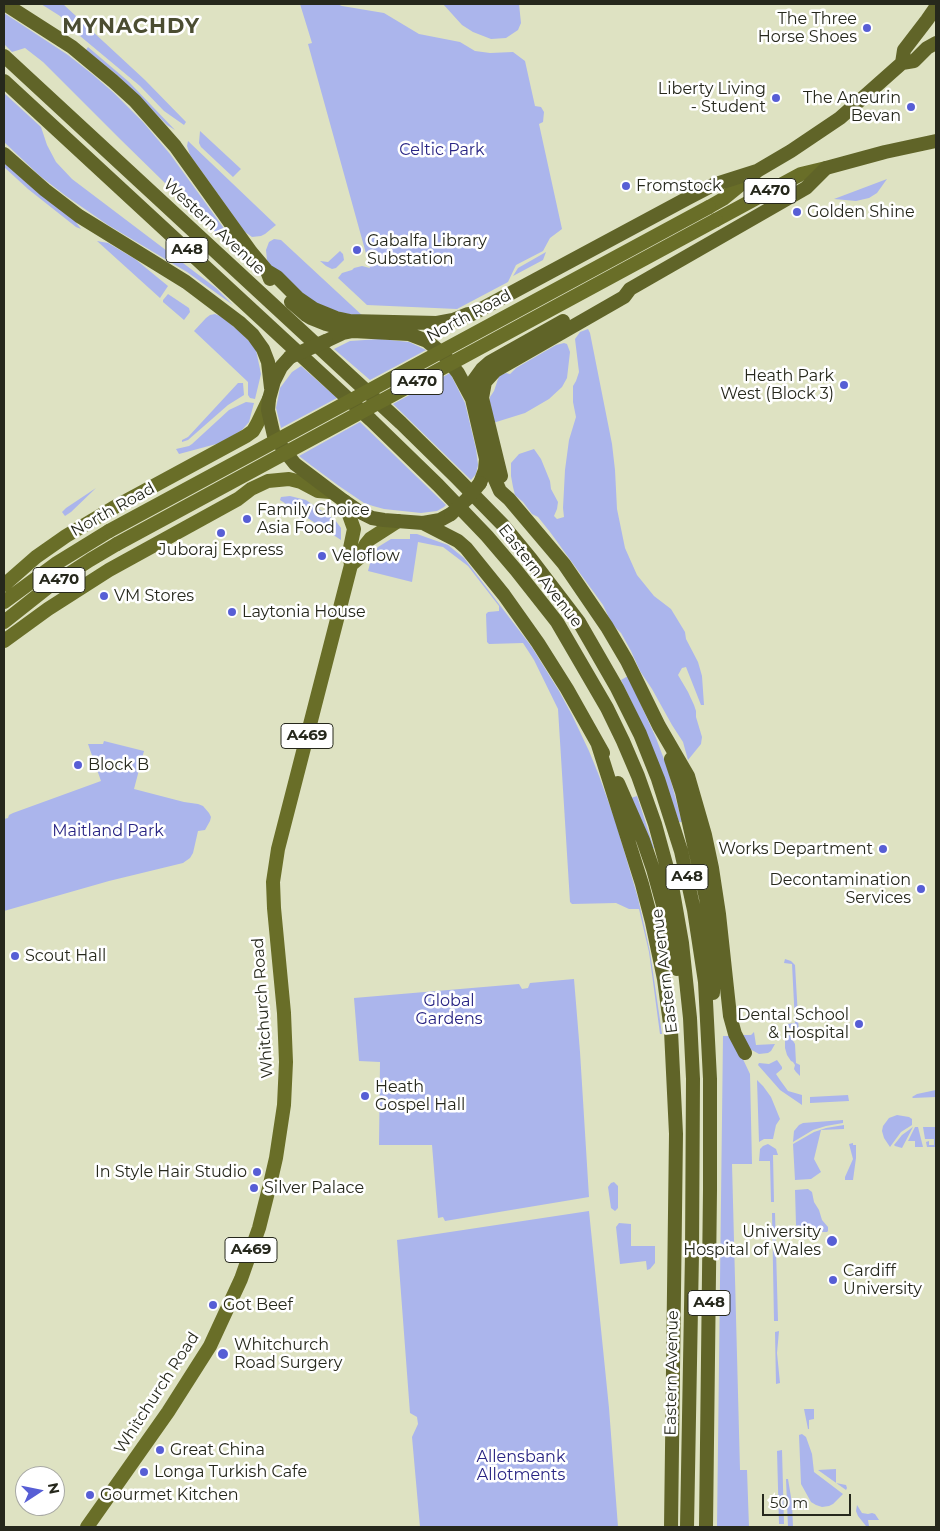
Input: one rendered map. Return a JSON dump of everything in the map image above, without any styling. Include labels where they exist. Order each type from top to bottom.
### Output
[{"type":"highway","points":[[5,4],[72,47],[135,101],[175,146],[251,252],[267,271],[271,281],[306,315],[326,324],[353,331],[409,334],[452,327],[471,318],[472,314]]},
{"type":"highway","name":"A470","points":[[902,63],[904,50],[936,7]]},
{"type":"highway","name":"North Road","points":[[757,171],[806,142],[835,122],[902,63],[914,61],[936,43]]},
{"type":"highway","name":"Western Avenue","points":[[4,56],[401,423]]},
{"type":"highway","name":"Eastern Avenue","points":[[4,81],[371,420],[487,536],[557,622],[611,716],[638,776],[654,824],[672,886],[686,974],[693,1079],[687,1527]]},
{"type":"highway","name":"North Road","points":[[826,168],[856,159],[936,141]]},
{"type":"highway","points":[[4,154],[45,190],[79,216],[186,282],[239,322],[253,335],[263,349],[268,362],[270,393],[268,410],[271,426],[280,445],[295,464],[330,492],[360,512],[372,518],[398,521],[423,523],[440,520],[451,514],[480,483],[485,470],[486,459]]},
{"type":"highway","points":[[509,499],[482,398],[485,382],[495,371],[624,297],[630,289],[806,188],[826,168]]},
{"type":"highway","points":[[267,271],[277,277],[298,298],[314,309],[336,318],[350,321],[437,323],[454,320],[472,314],[713,185],[757,171]]},
{"type":"highway","points":[[472,400],[474,380],[490,362],[620,290],[630,289]]},
{"type":"highway","points":[[270,393],[281,367],[290,357],[326,340],[353,331]]},
{"type":"highway","points":[[409,334],[427,341],[444,355],[458,372],[472,400],[486,459],[500,491],[564,564],[591,602],[627,661],[659,726],[688,776],[710,860],[719,914],[730,1016],[735,1034],[745,1053]]},
{"type":"highway","name":"Eastern Avenue","points":[[401,423],[503,526],[551,584],[578,622],[598,654],[640,734],[658,779],[681,851],[700,946],[705,982],[710,1079],[706,1527]]},
{"type":"highway","points":[[423,523],[458,541],[466,548],[504,595],[538,642],[557,673],[598,745],[623,795],[642,840],[663,904],[678,979],[693,1079]]},
{"type":"highway","points":[[659,726],[684,800],[706,898],[713,944],[710,1079]]},
{"type":"highway","points":[[598,745],[652,922],[664,979],[671,1031],[676,1134],[671,1527]]},
{"type":"main road","name":"North Road","points":[[5,621],[47,588],[104,551],[801,174],[826,168]]},
{"type":"main road","name":"North Road","points":[[4,602],[57,563],[109,530],[709,207],[723,199],[757,171]]},
{"type":"main road","points":[[4,584],[36,557],[72,532],[246,436],[257,424],[270,393]]},
{"type":"main road","points":[[4,641],[48,609],[109,570],[268,481],[289,479],[301,482],[318,491],[330,492]]},
{"type":"main road","name":"Whitchurch Road","points":[[87,1527],[173,1405],[210,1346],[241,1279],[259,1228],[276,1158],[286,1085],[285,1029],[272,891],[274,869],[351,565],[350,553],[354,529],[344,501]]},
{"type":"main road","name":"Whitchurch Road","points":[[351,565],[359,558],[370,539],[398,521]]},
{"type":"green space","points":[[41,4],[63,4],[145,80],[186,122],[184,125],[164,111],[140,86],[74,31],[60,16]]},
{"type":"green space","name":"Celtic Park","points":[[300,4],[337,4],[384,13],[419,34],[460,42],[475,51],[490,53],[513,52],[525,61],[535,106],[541,107],[544,112],[543,122],[539,124],[562,229],[550,238],[543,251],[516,265],[508,282],[457,309],[367,305],[338,278],[342,273],[354,268],[362,266],[370,268],[308,44],[312,43]]},
{"type":"green space","points":[[443,4],[519,4],[521,23],[518,30],[506,38],[491,39],[473,32],[462,25]]},
{"type":"green space","points":[[4,13],[68,55],[114,93],[143,122],[170,154],[257,273],[43,62],[25,48],[12,52],[4,44]]},
{"type":"green space","points":[[88,47],[129,82],[175,130],[167,125],[118,76],[86,50]]},
{"type":"green space","points":[[4,93],[41,127],[47,145],[56,162],[72,179],[216,288],[233,305],[187,272],[108,225],[40,176],[4,142]]},
{"type":"green space","points":[[200,131],[241,169],[233,177],[201,147],[199,143]]},
{"type":"green space","points":[[188,141],[276,225],[261,236],[252,237],[245,232],[190,155],[187,146]]},
{"type":"green space","points":[[4,162],[29,185],[75,221],[81,229],[28,189],[4,167]]},
{"type":"green space","points":[[887,179],[877,193],[869,198],[856,201],[834,199]]},
{"type":"green space","points":[[274,239],[281,240],[364,317],[321,309],[271,266],[267,260],[266,250],[269,242]]},
{"type":"green space","points":[[97,241],[108,243],[135,259],[168,286],[160,298]]},
{"type":"green space","points":[[340,251],[343,254],[344,260],[336,268],[332,269],[320,261],[328,262]]},
{"type":"green space","points":[[546,252],[543,260],[513,276],[518,268]]},
{"type":"green space","points":[[168,294],[189,308],[190,312],[184,320],[163,302]]},
{"type":"green space","points":[[215,314],[222,317],[239,331],[256,350],[261,374],[255,399],[250,398],[248,395],[248,382],[194,331],[206,318]]},
{"type":"green space","points":[[588,329],[612,444],[617,509],[625,548],[637,575],[654,596],[671,609],[685,632],[686,639],[698,662],[702,676],[704,705],[701,705],[686,667],[682,668],[678,675],[694,705],[702,737],[701,744],[688,760],[683,742],[640,671],[621,633],[612,624],[603,605],[550,532],[538,517],[532,514],[515,495],[513,487],[511,463],[519,454],[534,449],[541,459],[550,481],[551,489],[558,502],[554,516],[557,519],[564,517],[565,470],[569,440],[576,417],[573,402],[573,386],[579,372],[575,339],[580,332]]},
{"type":"green space","points":[[380,339],[409,342],[426,350],[370,380],[334,349],[350,341]]},
{"type":"green space","points":[[567,344],[570,352],[567,378],[562,387],[549,399],[525,413],[493,423],[489,408],[490,397],[499,376],[506,373],[510,374],[516,368],[556,345]]},
{"type":"green space","points":[[301,366],[337,398],[281,428],[276,408],[280,388],[292,372]]},
{"type":"green space","points":[[450,373],[465,403],[476,449],[478,465],[476,474],[471,480],[393,404]]},
{"type":"green space","points":[[238,383],[243,383],[244,395],[228,405],[188,440],[182,442],[182,440],[188,437]]},
{"type":"green space","points":[[246,402],[254,403],[249,422],[242,430],[220,443],[179,454],[176,449],[192,444],[229,410]]},
{"type":"green space","points":[[360,422],[446,505],[437,511],[421,513],[384,509],[364,503],[299,456]]},
{"type":"green space","points":[[96,488],[65,516],[62,512],[66,508]]},
{"type":"green space","points":[[290,496],[306,500],[335,520],[341,528],[341,540],[280,500],[281,497]]},
{"type":"green space","points":[[410,534],[417,534],[448,545],[464,558],[531,646],[572,715],[589,751],[615,820],[638,898],[650,952],[662,1034],[660,1034],[649,952],[639,909],[629,909],[616,903],[572,904],[570,902],[558,709],[534,660],[523,643],[489,644],[487,642],[486,614],[499,611],[499,606],[468,566],[443,547],[418,542],[412,582],[368,571],[372,556],[378,547],[391,539],[410,539]]},
{"type":"green space","points":[[628,676],[668,770],[682,822],[679,822],[662,772],[621,680]]},
{"type":"green space","name":"Maitland Park","points":[[104,741],[144,751],[134,789],[198,804],[203,806],[209,813],[210,821],[205,830],[198,831],[193,853],[183,863],[109,881],[4,911],[4,819],[13,813],[101,781],[88,744],[103,744]]},
{"type":"green space","points":[[637,796],[654,848],[651,849],[631,798]]},
{"type":"green space","points":[[785,959],[795,965],[799,1034],[796,1038],[787,1024],[795,1023],[792,964],[784,963]]},
{"type":"green space","name":"Global Gardens","points":[[574,979],[589,1197],[445,1221],[443,1217],[438,1218],[432,1145],[379,1145],[380,1062],[359,1061],[354,998],[519,984],[522,989],[528,988],[530,983]]},
{"type":"green space","points":[[785,1028],[795,1044],[796,1063],[800,1065],[800,1076],[794,1069],[795,1065],[787,1055]]},
{"type":"green space","points":[[754,1032],[756,1045],[775,1044],[771,1051],[759,1054],[750,1049],[742,1035],[751,1035]]},
{"type":"green space","points":[[723,1036],[732,1036],[750,1074],[752,1164],[732,1164],[740,1470],[747,1470],[749,1527],[717,1527]]},
{"type":"green space","points":[[777,1060],[782,1069],[776,1074],[788,1091],[802,1095],[802,1105],[780,1090],[758,1065],[759,1063],[769,1064]]},
{"type":"green space","points":[[757,1080],[771,1097],[780,1119],[776,1125],[773,1139],[764,1139],[759,1142]]},
{"type":"green space","points":[[936,1090],[936,1097],[912,1097],[917,1094]]},
{"type":"green space","points":[[848,1095],[849,1101],[810,1103],[810,1097]]},
{"type":"green space","points":[[897,1115],[912,1119],[912,1125],[901,1132],[890,1147],[884,1138],[883,1126],[889,1118]]},
{"type":"green space","points":[[843,1120],[843,1123],[813,1130],[793,1142],[794,1131],[803,1123]]},
{"type":"green space","points":[[844,1125],[844,1129],[821,1130],[814,1159],[821,1172],[811,1179],[795,1180],[793,1144],[814,1132],[826,1128]]},
{"type":"green space","points":[[913,1127],[902,1148],[894,1145],[902,1135]]},
{"type":"green space","points":[[915,1127],[918,1127],[923,1147],[915,1147],[915,1141],[908,1141]]},
{"type":"green space","points":[[923,1127],[936,1127],[936,1147],[927,1147],[926,1142],[929,1141],[929,1145],[934,1145],[934,1139],[925,1139]]},
{"type":"green space","points":[[853,1143],[853,1145],[856,1145],[856,1158],[853,1180],[845,1180],[853,1159],[849,1144]]},
{"type":"green space","points":[[768,1144],[776,1149],[778,1155],[773,1155],[774,1202],[771,1202],[770,1161],[759,1161],[760,1149]]},
{"type":"green space","points":[[614,1182],[618,1186],[618,1208],[615,1211],[611,1208],[608,1187]]},
{"type":"green space","points":[[808,1189],[812,1192],[822,1220],[828,1227],[827,1232],[806,1232],[799,1229],[796,1225],[795,1190]]},
{"type":"green space","name":"Allensbank Allotments","points":[[589,1211],[609,1408],[618,1527],[420,1527],[412,1437],[418,1424],[417,1417],[410,1413],[397,1240]]},
{"type":"green space","points":[[772,1213],[775,1213],[778,1321],[774,1321]]},
{"type":"green space","points":[[619,1223],[631,1224],[631,1246],[655,1246],[655,1263],[650,1269],[647,1270],[646,1261],[620,1264],[616,1227]]},
{"type":"green space","points":[[779,1331],[777,1353],[780,1383],[776,1384],[775,1332]]},
{"type":"green space","points":[[804,1409],[814,1409],[814,1419],[809,1420],[809,1429],[808,1429]]},
{"type":"green space","points":[[802,1434],[806,1437],[812,1454],[814,1472],[843,1494],[829,1506],[822,1507],[811,1502],[801,1484],[799,1435]]},
{"type":"green space","points":[[782,1450],[784,1524],[779,1524],[777,1451]]},
{"type":"green space","points":[[836,1469],[836,1483],[818,1470]]},
{"type":"green space","points":[[786,1479],[788,1479],[792,1503],[793,1527],[788,1527]]},
{"type":"green space","points":[[836,1483],[846,1485],[846,1490]]},
{"type":"green space","points":[[857,1505],[862,1513],[875,1514],[879,1520],[868,1520],[869,1526],[866,1526],[858,1516],[856,1511]]},
{"type":"place","name":"The Three Horse Shoes","points":[[867,28]]},
{"type":"place","name":"Liberty Living - Student","points":[[776,98]]},
{"type":"place","name":"The Aneurin Bevan","points":[[911,107]]},
{"type":"place","name":"Fromstock","points":[[626,186]]},
{"type":"place","name":"Golden Shine","points":[[797,212]]},
{"type":"place","name":"Gabalfa Library Substation","points":[[357,250]]},
{"type":"place","name":"Heath Park West (Block 3)","points":[[844,385]]},
{"type":"place","name":"Family Choice Asia Food","points":[[247,519]]},
{"type":"place","name":"Juboraj Express","points":[[221,533]]},
{"type":"place","name":"Veloflow","points":[[322,556]]},
{"type":"place","name":"VM Stores","points":[[104,596]]},
{"type":"place","name":"Laytonia House","points":[[232,612]]},
{"type":"place","name":"Block B","points":[[78,765]]},
{"type":"place","name":"Works Department","points":[[883,849]]},
{"type":"place","name":"Decontamination Services","points":[[921,889]]},
{"type":"place","name":"Scout Hall","points":[[15,956]]},
{"type":"place","name":"Dental School & Hospital","points":[[859,1024]]},
{"type":"place","name":"Heath Gospel Hall","points":[[365,1096]]},
{"type":"place","name":"In Style Hair Studio","points":[[257,1172]]},
{"type":"place","name":"Silver Palace","points":[[254,1188]]},
{"type":"place","name":"University Hospital of Wales","points":[[832,1241]]},
{"type":"place","name":"Cardiff University","points":[[833,1280]]},
{"type":"place","name":"Got Beef","points":[[213,1305]]},
{"type":"place","name":"Whitchurch Road Surgery","points":[[223,1354]]},
{"type":"place","name":"Great China","points":[[160,1450]]},
{"type":"place","name":"Longa Turkish Cafe","points":[[144,1472]]},
{"type":"place","name":"Gourmet Kitchen","points":[[90,1495]]},
{"type":"district","name":"MYNACHDY","points":[[131,27]]}]
